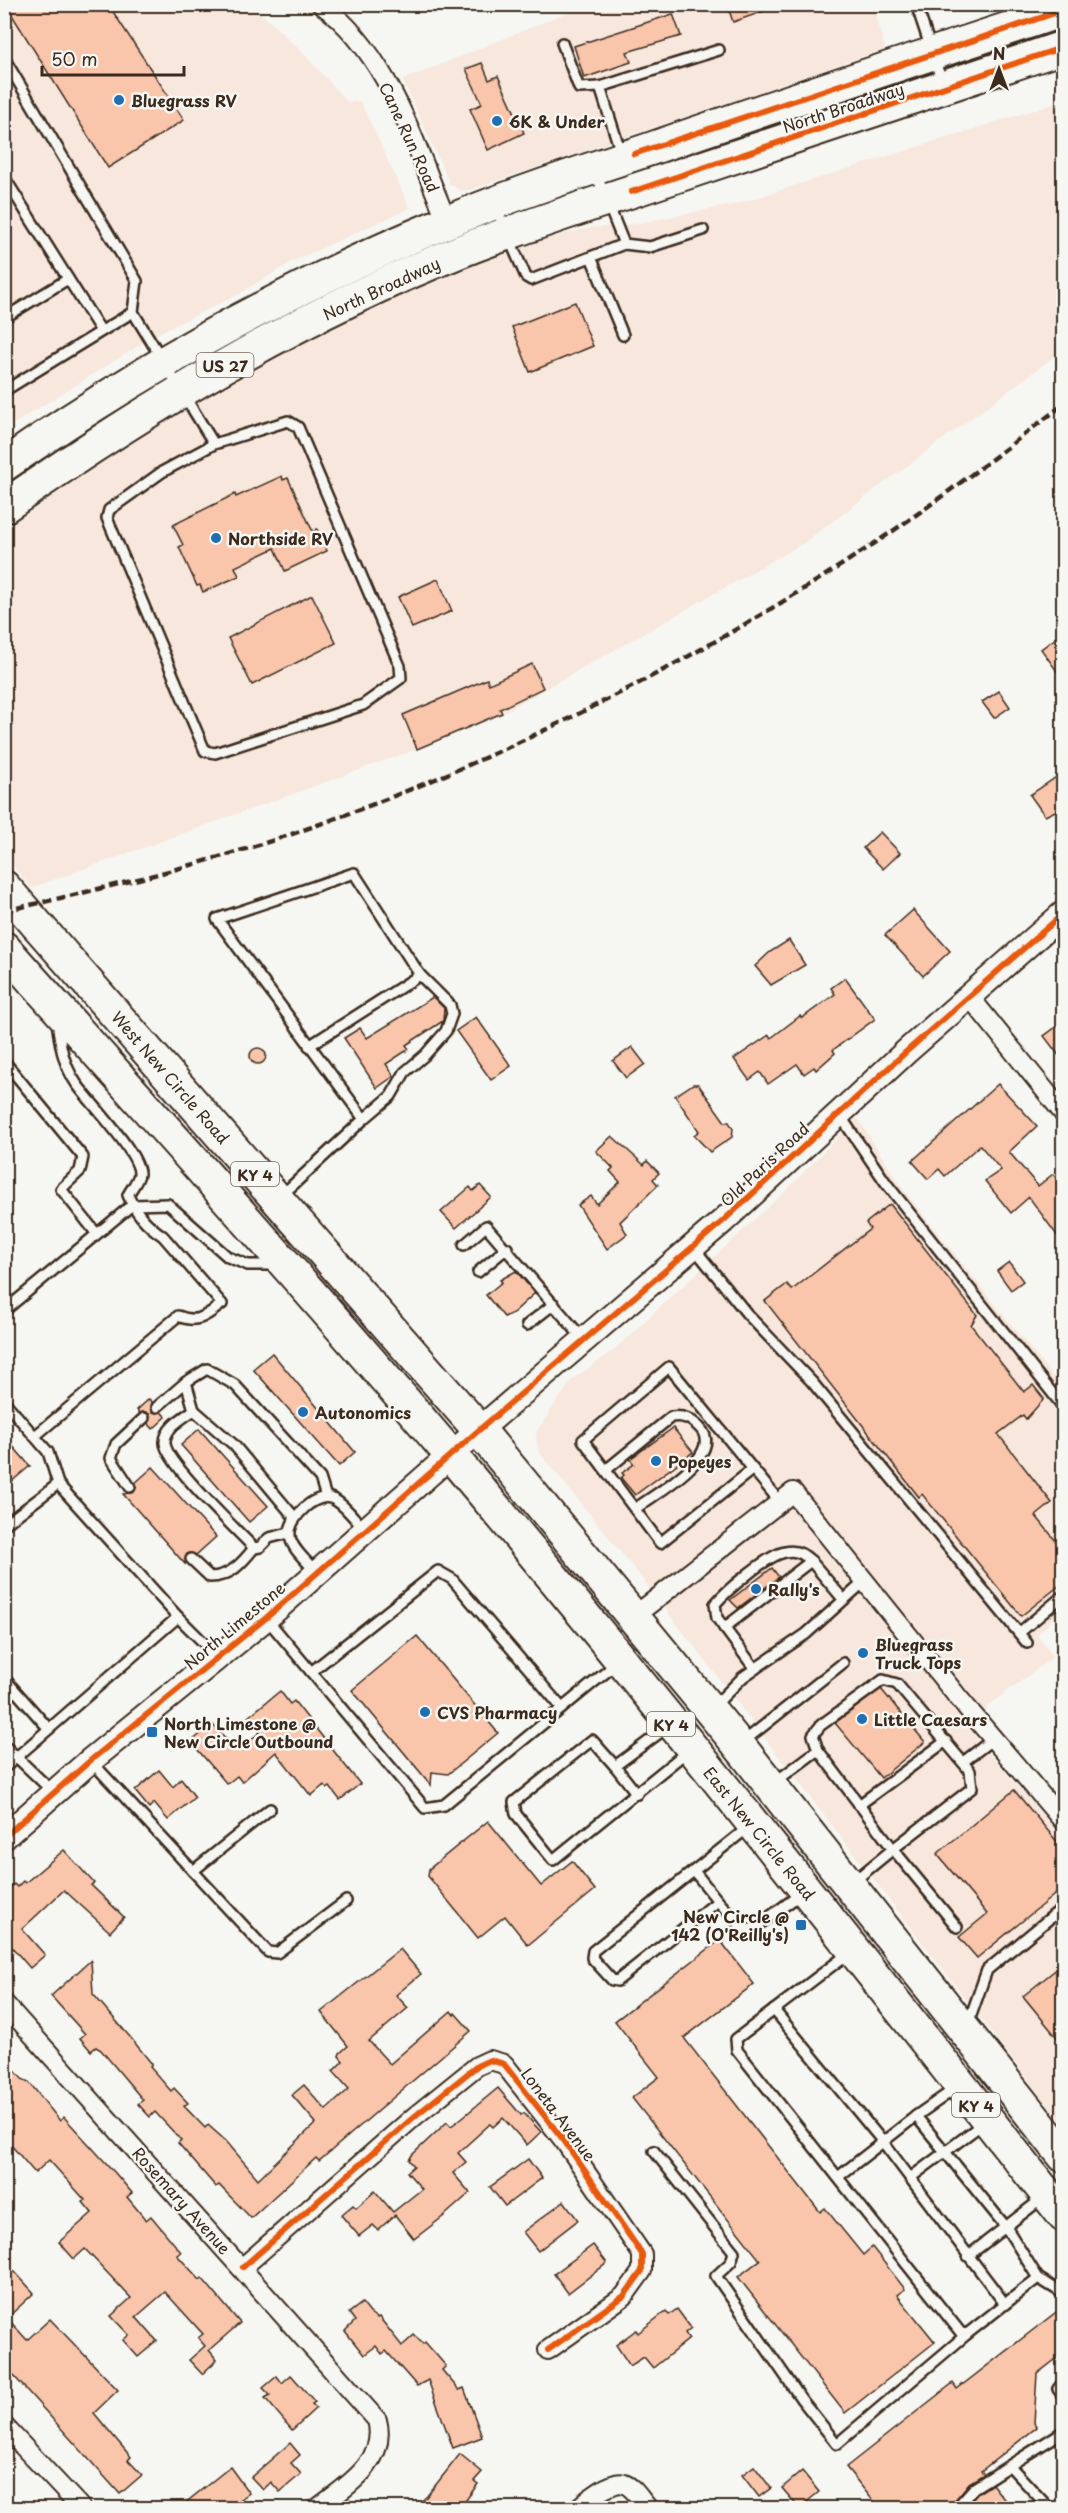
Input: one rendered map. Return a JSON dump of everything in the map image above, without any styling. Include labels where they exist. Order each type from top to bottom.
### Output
[{"type":"highway","name":"North Broadway","points":[[4,465],[111,393],[163,362],[291,293],[447,222],[608,163],[1064,10]]},
{"type":"highway","name":"North Broadway","points":[[4,507],[79,455],[182,390],[298,326],[461,252],[607,200],[1064,47]]},
{"type":"highway","name":"West New Circle Road","points":[[4,887],[479,1430]]},
{"type":"highway","name":"KY 4","points":[[4,948],[286,1265],[450,1455]]},
{"type":"highway","name":"KY 4","points":[[479,1430],[710,1710],[1064,2156]]},
{"type":"highway","name":"East New Circle Road","points":[[450,1455],[806,1890],[1055,2206]]},
{"type":"street","name":"Cane Run Road","points":[[321,4],[351,33],[388,85],[461,252]]},
{"type":"street","name":"Old Paris Road","points":[[479,1430],[693,1246],[1064,913]]},
{"type":"street","points":[[969,996],[1064,1114]]},
{"type":"street","name":"North Limestone","points":[[4,1837],[91,1760],[266,1618],[479,1430]]},
{"type":"street","points":[[633,1617],[793,1492],[993,1739],[1064,1822]]},
{"type":"street","name":"Rosemary Avenue","points":[[4,2002],[243,2267],[377,2420],[380,2441],[375,2456],[366,2468],[318,2508]]},
{"type":"street","name":"Loneta Avenue","points":[[243,2267],[415,2116],[477,2066],[490,2060],[499,2062],[504,2064],[565,2142],[642,2254],[642,2271],[624,2296],[548,2350]]},
{"type":"street","points":[[4,2426],[81,2508]]},
{"type":"street","points":[[578,2508],[599,2492],[617,2483],[624,2483],[633,2490],[648,2508]]},
{"type":"lane","points":[[916,4],[944,87]]},
{"type":"lane","points":[[562,43],[579,88],[600,87],[719,50]]},
{"type":"lane","points":[[4,58],[137,281],[133,312],[214,444]]},
{"type":"lane","points":[[600,87],[608,163],[607,200],[624,244]]},
{"type":"lane","points":[[4,177],[101,331]]},
{"type":"lane","points":[[494,204],[526,277],[531,280],[624,244],[650,247],[703,230]]},
{"type":"lane","points":[[591,257],[623,335]]},
{"type":"lane","points":[[4,318],[68,279]]},
{"type":"lane","points":[[4,391],[133,312]]},
{"type":"lane","points":[[288,421],[298,427],[400,666],[401,678],[363,705],[215,753],[205,751],[107,518],[109,510],[162,472],[214,444],[288,421]]},
{"type":"lane","points":[[277,1199],[391,1095],[405,1072],[425,1055],[446,1031],[452,1014],[450,1005],[420,975],[354,873],[217,919],[364,1119]]},
{"type":"lane","points":[[309,1046],[420,975]]},
{"type":"lane","points":[[36,1436],[178,1316],[191,1321],[201,1319],[222,1304],[164,1236],[152,1229],[132,1205],[128,1195],[139,1176],[137,1166],[128,1148],[76,1082],[63,1059],[55,1005]]},
{"type":"lane","points":[[4,1061],[83,1157],[80,1171],[61,1189],[96,1233]]},
{"type":"lane","points":[[839,1113],[886,1183],[1064,1408]]},
{"type":"lane","points":[[4,1311],[132,1205],[168,1204],[228,1257],[248,1265],[286,1265]]},
{"type":"lane","points":[[464,1245],[486,1227],[507,1248],[584,1340]]},
{"type":"lane","points":[[693,1246],[748,1316],[812,1382],[1027,1643]]},
{"type":"lane","points":[[478,1272],[507,1248]]},
{"type":"lane","points":[[526,1325],[554,1304]]},
{"type":"lane","points":[[753,1469],[660,1543],[583,1440],[669,1367],[753,1469],[780,1502]]},
{"type":"lane","points":[[157,1407],[186,1382],[207,1370],[235,1385],[320,1478],[326,1497]]},
{"type":"lane","points":[[186,1382],[194,1410],[234,1445],[296,1518]]},
{"type":"lane","points":[[4,1401],[48,1452],[58,1484],[178,1617],[218,1656]]},
{"type":"lane","points":[[194,1410],[167,1432],[165,1442],[167,1450],[193,1484],[254,1548]]},
{"type":"lane","points":[[606,1470],[671,1417],[680,1416],[692,1421],[702,1431],[706,1441],[704,1453],[696,1464],[634,1509]]},
{"type":"lane","points":[[130,1488],[111,1458],[116,1444],[144,1418]]},
{"type":"lane","points":[[4,1525],[58,1484]]},
{"type":"lane","points":[[317,1573],[291,1542],[289,1533],[296,1518],[314,1501],[326,1497],[335,1500],[365,1530]]},
{"type":"lane","points":[[191,1559],[210,1577],[223,1577],[243,1562],[254,1548],[260,1547],[269,1538],[289,1533]]},
{"type":"lane","points":[[755,1669],[714,1611],[715,1604],[766,1562],[789,1551],[804,1555],[843,1599]]},
{"type":"lane","points":[[724,1628],[811,1561]]},
{"type":"lane","points":[[311,1672],[438,1571],[452,1579],[562,1708]]},
{"type":"lane","points":[[710,1710],[755,1669],[806,1634],[865,1581]]},
{"type":"lane","points":[[1019,1633],[1064,1595]]},
{"type":"lane","points":[[4,1768],[178,1617]]},
{"type":"lane","points":[[266,1618],[425,1808],[444,1805],[620,1661]]},
{"type":"lane","points":[[738,1745],[843,1663]]},
{"type":"lane","points":[[4,1678],[49,1729]]},
{"type":"lane","points":[[849,1885],[893,1850],[972,1788],[970,1771],[946,1741],[897,1684],[883,1680],[821,1725],[813,1735],[818,1750],[859,1805],[893,1850],[957,1927]]},
{"type":"lane","points":[[615,1766],[671,1725]]},
{"type":"lane","points":[[963,1762],[993,1739]]},
{"type":"lane","points":[[637,1794],[592,1740],[514,1802],[516,1814],[553,1860],[637,1794],[691,1749]]},
{"type":"lane","points":[[859,1805],[946,1741]]},
{"type":"lane","points":[[4,1745],[53,1793]]},
{"type":"lane","points":[[771,1786],[818,1750]]},
{"type":"lane","points":[[91,1760],[268,1952],[277,1953],[346,1901]]},
{"type":"lane","points":[[193,1871],[270,1809]]},
{"type":"lane","points":[[718,1901],[617,1981],[612,1980],[592,1958],[593,1951],[752,1825]]},
{"type":"lane","points":[[694,1871],[743,1929],[753,1929],[806,1890]]},
{"type":"lane","points":[[965,2032],[987,1970],[1056,1914]]},
{"type":"lane","points":[[853,1950],[736,2038],[737,2050],[961,2333],[967,2334]]},
{"type":"lane","points":[[774,2010],[883,2142],[1005,2304]]},
{"type":"lane","points":[[838,2177],[960,2085]]},
{"type":"lane","points":[[916,2116],[947,2151],[1006,2227],[1038,2278],[1064,2294]]},
{"type":"lane","points":[[910,2178],[988,2120]]},
{"type":"lane","points":[[654,2151],[734,2252],[731,2262],[716,2277],[789,2381],[837,2444],[967,2334],[1038,2278]]},
{"type":"lane","points":[[968,2256],[1006,2227],[1055,2206]]},
{"type":"lane","points":[[1064,2381],[1058,2390],[1064,2397]]},
{"type":"lane","points":[[956,2508],[974,2488],[1064,2431]]},
{"type":"lane","points":[[1010,2466],[1049,2508]]},
{"type":"shaded area","points":[[251,4],[303,53],[348,103],[360,101],[410,208],[295,260],[237,295],[162,331],[5,429],[5,5]]},
{"type":"shaded area","points":[[586,5],[873,5],[885,49],[469,190],[459,190],[450,184],[403,80]]},
{"type":"shaded area","points":[[1063,101],[1063,350],[802,544],[502,713],[417,749],[31,888],[5,855],[4,521],[79,467],[327,324],[494,251],[590,228],[629,225],[737,204]]},
{"type":"shaded area","points":[[857,1117],[904,1191],[1063,1389],[1063,1608],[1037,1635],[1053,1657],[988,1706],[976,1738],[1063,1838],[1063,2125],[633,1567],[539,1452],[537,1444],[536,1432],[572,1380],[613,1351],[790,1187]]},
{"type":"building","name":"Bluegrass RV","points":[[5,4],[108,4],[184,120],[108,168]]},
{"type":"building","points":[[727,4],[775,4],[776,7],[733,22]]},
{"type":"building","points":[[673,14],[681,36],[627,52],[631,62],[584,78],[574,46]]},
{"type":"building","name":"6K & Under","points":[[482,63],[489,80],[498,76],[524,133],[488,150],[470,109],[482,104],[466,69]]},
{"type":"building","points":[[575,302],[593,346],[530,372],[512,327]]},
{"type":"building","name":"Northside RV","points":[[282,476],[283,480],[288,478],[313,532],[317,529],[327,551],[285,571],[275,548],[235,567],[239,576],[203,592],[200,585],[197,586],[179,547],[183,545],[173,525],[235,494],[236,497]]},
{"type":"building","points":[[438,579],[452,611],[412,628],[398,597]]},
{"type":"building","points":[[312,595],[336,643],[252,685],[228,638]]},
{"type":"building","points":[[1056,638],[1064,648],[1064,681],[1041,649]]},
{"type":"building","points":[[532,664],[543,688],[500,709],[502,713],[417,749],[403,715],[487,679],[489,684]]},
{"type":"building","points":[[999,691],[1010,707],[994,718],[982,702]]},
{"type":"building","points":[[1064,772],[1064,807],[1045,816],[1030,795]]},
{"type":"building","points":[[880,832],[900,853],[883,869],[863,848]]},
{"type":"building","points":[[913,910],[950,951],[923,976],[885,935]]},
{"type":"building","points":[[789,940],[805,965],[771,985],[755,966],[770,952]]},
{"type":"building","points":[[845,978],[875,1019],[833,1050],[835,1053],[816,1070],[814,1067],[804,1074],[797,1064],[768,1084],[760,1072],[749,1080],[734,1059],[769,1035],[771,1038],[835,994],[831,988]]},
{"type":"building","points":[[433,997],[444,1008],[443,1021],[406,1045],[409,1049],[386,1064],[394,1076],[377,1088],[344,1038],[360,1028],[367,1038]]},
{"type":"building","points":[[476,1017],[511,1066],[491,1080],[456,1031]]},
{"type":"building","points":[[1064,1021],[1064,1062],[1044,1036]]},
{"type":"building","points":[[632,1047],[645,1064],[626,1078],[613,1061]]},
{"type":"building","points":[[255,1048],[261,1048],[266,1056],[264,1062],[255,1064],[250,1059],[250,1053]]},
{"type":"building","points":[[693,1084],[698,1084],[725,1122],[729,1122],[733,1129],[732,1137],[710,1152],[694,1135],[699,1131],[675,1096]]},
{"type":"building","points":[[998,1084],[1037,1126],[1009,1152],[1038,1186],[1053,1174],[1064,1187],[1064,1245],[1029,1197],[1011,1213],[985,1181],[1001,1170],[980,1145],[945,1176],[939,1169],[928,1179],[912,1161]]},
{"type":"building","points":[[612,1136],[644,1165],[647,1161],[659,1173],[653,1179],[658,1185],[620,1222],[627,1234],[607,1249],[578,1205],[591,1196],[597,1204],[620,1182],[610,1171],[613,1168],[596,1151]]},
{"type":"building","points":[[480,1185],[491,1197],[456,1228],[441,1212],[470,1187],[473,1191]]},
{"type":"building","points":[[890,1204],[977,1315],[971,1325],[1024,1392],[1033,1385],[1044,1399],[1026,1419],[1023,1415],[998,1434],[1052,1503],[1036,1516],[1064,1551],[1064,1582],[1021,1616],[922,1494],[919,1497],[765,1301],[787,1284],[792,1290],[870,1229],[866,1223]]},
{"type":"building","points":[[1009,1262],[1023,1281],[1011,1290],[997,1271]]},
{"type":"building","points":[[516,1271],[535,1293],[513,1313],[504,1317],[486,1295],[502,1282],[500,1280]]},
{"type":"building","points":[[272,1353],[355,1452],[339,1466],[253,1369]]},
{"type":"building","points":[[149,1399],[152,1402],[152,1412],[161,1412],[166,1417],[153,1429],[148,1423],[149,1414],[140,1413],[137,1410]]},
{"type":"building","name":"Popeyes","points":[[673,1428],[693,1452],[635,1495],[621,1478],[624,1475],[622,1473],[634,1464],[630,1459]]},
{"type":"building","points":[[199,1429],[268,1506],[249,1522],[181,1445]]},
{"type":"building","points":[[4,1436],[30,1466],[4,1488]]},
{"type":"building","points":[[153,1467],[216,1537],[196,1555],[187,1554],[185,1564],[123,1494],[134,1492],[135,1483]]},
{"type":"building","name":"Rally's","points":[[772,1568],[779,1577],[738,1608],[730,1600]]},
{"type":"building","name":"CVS Pharmacy","points":[[417,1636],[498,1733],[448,1774],[432,1772],[431,1785],[352,1690]]},
{"type":"building","points":[[881,1689],[925,1742],[881,1778],[835,1723]]},
{"type":"building","points":[[280,1691],[290,1704],[294,1701],[360,1784],[340,1800],[330,1787],[327,1789],[324,1785],[311,1796],[276,1752],[242,1782],[237,1776],[227,1784],[191,1742],[212,1724],[238,1751],[260,1732],[248,1717]]},
{"type":"building","points":[[159,1770],[173,1787],[181,1779],[195,1797],[168,1820],[154,1803],[149,1808],[135,1791]]},
{"type":"building","points":[[1014,1790],[1064,1850],[1064,1887],[977,1958],[959,1937],[987,1914],[937,1854]]},
{"type":"building","points":[[488,1821],[541,1886],[572,1861],[595,1890],[528,1945],[505,1916],[478,1938],[428,1876],[429,1869]]},
{"type":"building","points":[[64,1850],[94,1883],[91,1885],[124,1917],[110,1932],[64,1890],[22,1929],[45,1955],[30,1968],[4,1938],[4,1893],[14,1884],[17,1887],[23,1881],[25,1883]]},
{"type":"building","points":[[720,1940],[754,1984],[684,2038],[820,2212],[825,2208],[863,2255],[872,2247],[905,2289],[897,2295],[935,2342],[845,2413],[738,2277],[760,2260],[632,2098],[659,2077],[615,2021]]},
{"type":"building","points":[[400,1949],[421,1974],[396,1995],[408,2008],[369,2041],[390,2064],[451,2011],[471,2031],[319,2161],[316,2158],[251,2218],[219,2185],[216,2187],[178,2143],[181,2140],[155,2112],[150,2117],[138,2104],[143,2100],[101,2050],[96,2047],[91,2051],[80,2038],[85,2034],[51,1996],[91,1960],[93,1994],[152,2064],[150,2067],[171,2091],[174,2088],[188,2103],[184,2106],[205,2128],[208,2125],[226,2141],[258,2179],[316,2123],[292,2095],[304,2085],[326,2110],[349,2089],[333,2071],[343,2061],[339,2056],[340,2053],[348,2046],[321,2012]]},
{"type":"building","points":[[1064,1963],[1064,2046],[1023,1996]]},
{"type":"building","points":[[4,2058],[22,2079],[29,2082],[60,2121],[64,2117],[116,2174],[132,2193],[127,2197],[146,2220],[151,2216],[181,2252],[177,2255],[200,2280],[202,2278],[240,2323],[209,2350],[217,2360],[202,2374],[189,2360],[205,2346],[198,2338],[203,2334],[165,2292],[136,2317],[157,2341],[138,2357],[123,2340],[129,2335],[111,2316],[131,2298],[85,2249],[74,2259],[59,2242],[92,2213],[83,2202],[85,2200],[49,2160],[35,2173],[4,2137]]},
{"type":"building","points":[[498,2088],[521,2115],[524,2113],[541,2132],[527,2145],[503,2118],[493,2127],[490,2124],[458,2153],[466,2162],[453,2173],[470,2193],[444,2216],[414,2239],[395,2215],[378,2230],[373,2225],[359,2236],[341,2215],[353,2205],[356,2208],[375,2191],[393,2212],[422,2189],[407,2172],[414,2166],[409,2160],[412,2155],[447,2122],[451,2126]]},
{"type":"building","points":[[528,2159],[542,2178],[505,2206],[490,2187]]},
{"type":"building","points":[[564,2201],[578,2220],[538,2251],[523,2232]]},
{"type":"building","points":[[593,2245],[607,2263],[568,2293],[554,2274]]},
{"type":"building","points":[[4,2260],[34,2293],[7,2318],[27,2340],[50,2319],[118,2390],[94,2413],[131,2457],[128,2460],[142,2475],[120,2494],[4,2365]]},
{"type":"building","points":[[362,2303],[370,2313],[379,2317],[402,2346],[414,2335],[423,2344],[425,2342],[446,2366],[442,2370],[459,2390],[464,2388],[482,2437],[453,2448],[428,2380],[417,2386],[386,2351],[382,2354],[376,2346],[364,2355],[345,2331],[355,2321],[349,2313]]},
{"type":"building","points":[[1064,2306],[1064,2353],[1037,2374],[1034,2423],[1037,2427],[981,2471],[984,2474],[969,2483],[949,2508],[879,2508],[846,2467],[953,2383],[957,2389]]},
{"type":"building","points":[[677,2309],[691,2328],[685,2333],[689,2339],[653,2368],[644,2357],[630,2366],[616,2345],[636,2330],[638,2333],[666,2311],[669,2315]]},
{"type":"building","points":[[291,2375],[315,2402],[312,2404],[316,2408],[292,2430],[265,2398],[270,2395],[263,2388],[277,2376],[282,2383]]},
{"type":"building","points":[[290,2443],[300,2455],[291,2463],[301,2474],[280,2492],[271,2482],[263,2490],[251,2477]]},
{"type":"building","points":[[460,2454],[482,2472],[474,2481],[478,2484],[460,2508],[414,2508],[427,2496]]},
{"type":"building","points":[[754,2466],[771,2488],[759,2497],[742,2475]]},
{"type":"building","points":[[230,2467],[249,2493],[229,2508],[179,2508]]},
{"type":"building","points":[[802,2471],[819,2492],[799,2508],[782,2488]]},
{"type":"building","points":[[992,2484],[1011,2508],[965,2508],[978,2493]]},
{"type":"railway","points":[[4,911],[185,867],[257,846],[373,804],[453,772],[532,736],[686,658],[761,615],[906,522],[1064,404]]},
{"type":"cycle path","points":[[634,154],[1064,10]]},
{"type":"cycle path","points":[[631,192],[1064,47]]},
{"type":"cycle path","points":[[4,1837],[91,1760],[266,1618],[479,1430],[723,1221],[907,1051],[1064,913]]},
{"type":"cycle path","points":[[243,2267],[415,2116],[477,2066],[490,2060],[504,2064],[565,2142],[642,2254],[642,2271],[624,2296],[548,2350]]},
{"type":"place","name":"Bluegrass RV","points":[[119,100]]},
{"type":"place","name":"6K & Under","points":[[497,121]]},
{"type":"place","name":"Northside RV","points":[[216,538]]},
{"type":"place","name":"Autonomics","points":[[303,1412]]},
{"type":"place","name":"Popeyes","points":[[656,1461]]},
{"type":"place","name":"Rally's","points":[[756,1589]]},
{"type":"place","name":"Bluegrass Truck Tops","points":[[863,1653]]},
{"type":"place","name":"CVS Pharmacy","points":[[425,1712]]},
{"type":"place","name":"Little Caesars","points":[[862,1719]]},
{"type":"place","name":"North Limestone @ New Circle Outbound","points":[[152,1732]]},
{"type":"place","name":"New Circle @ 142 (O'Reilly's)","points":[[801,1925]]}]
